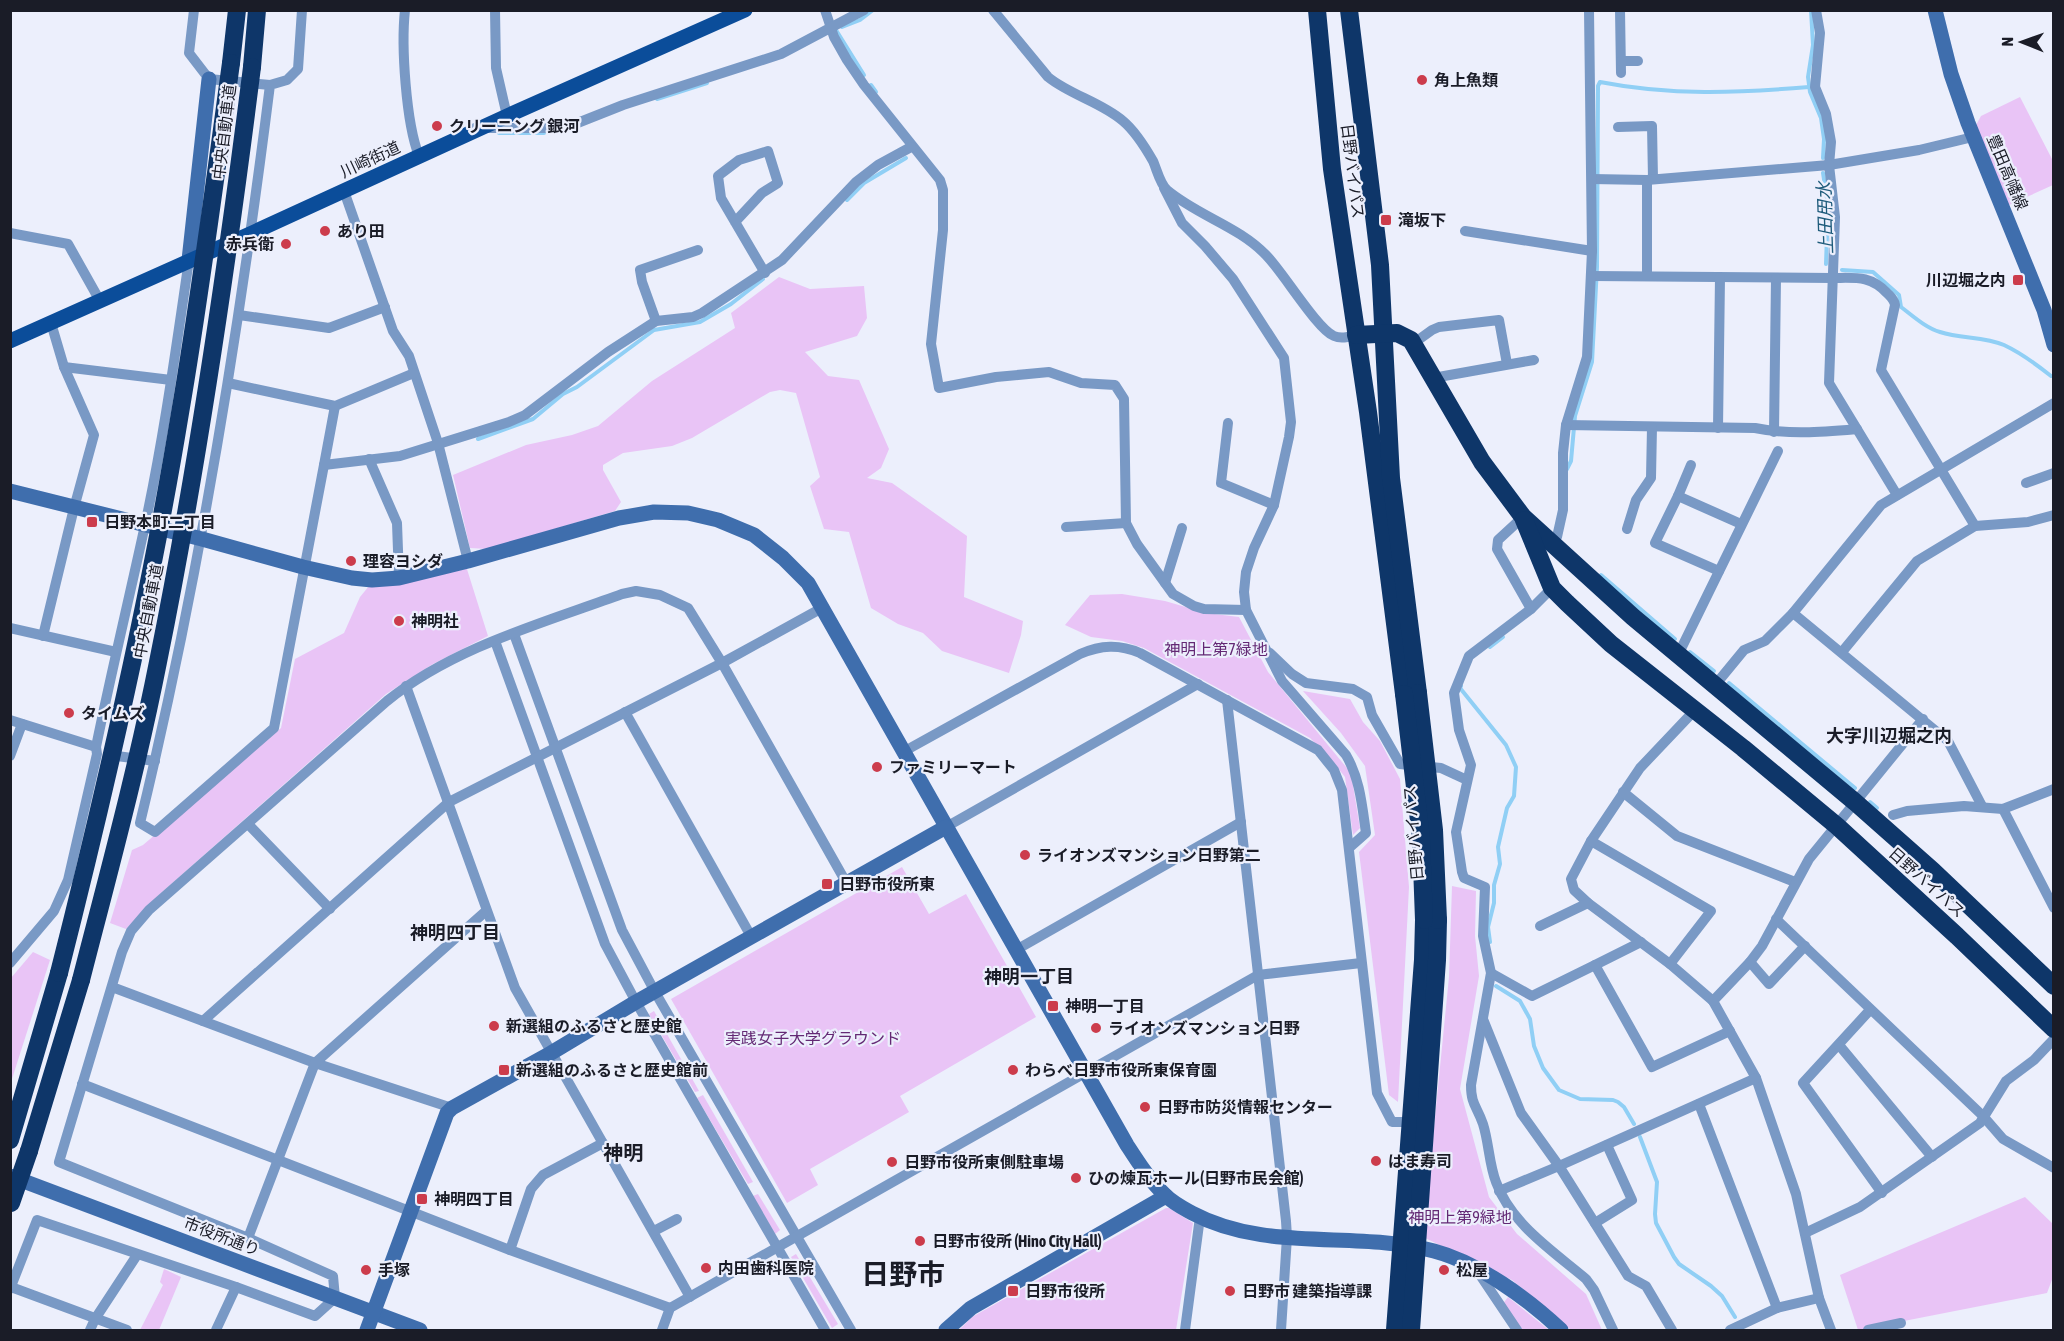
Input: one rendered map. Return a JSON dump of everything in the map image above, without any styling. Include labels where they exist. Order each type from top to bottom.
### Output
[{"type":"highway","name":"中央自動車道","points":[[10,1140],[35,1061],[100,812],[147,591],[180,414],[208,231],[237,10]]},
{"type":"highway","name":"中央自動車道","points":[[11,1204],[81,980],[129,793],[162,641],[200,436],[231,235],[257,10]]},
{"type":"highway","name":"日野バイパス","points":[[1317,10],[1332,169],[1411,694]]},
{"type":"highway","name":"日野バイパス","points":[[1349,10],[1376,225],[1391,478],[1411,694],[1421,838],[1437,960],[1409,1246],[1395,1330]]},
{"type":"highway","points":[[1356,335],[1382,333],[1403,335],[1414,343]]},
{"type":"highway","name":"日野バイパス","points":[[1414,343],[1482,462],[1523,517],[1678,655],[1716,684],[1933,870],[2054,986]]},
{"type":"highway","name":"日野バイパス","points":[[1523,517],[1552,588],[1611,644],[1837,826],[2054,1029]]},
{"type":"highway","name":"日野バイパス","points":[[1410,1330],[1411,1122],[1431,920]]},
{"type":"main road","name":"川崎街道","points":[[10,341],[745,10]]},
{"type":"street","points":[[10,963],[54,911],[68,880],[145,525],[171,380],[189,260],[209,79],[189,53],[194,10]]},
{"type":"street","points":[[209,79],[270,85],[287,80],[298,69],[302,10]]},
{"type":"street","points":[[405,10],[402,31],[406,81],[413,141],[419,156]]},
{"type":"street","points":[[495,10],[496,68],[507,116]]},
{"type":"street","points":[[825,10],[847,60],[858,77],[940,180],[943,190],[943,230],[931,344],[939,388],[996,376],[1049,372],[1081,383],[1115,385],[1124,399],[1126,524],[1137,543],[1173,594],[1194,606],[1216,610],[1246,610]]},
{"type":"street","points":[[483,128],[548,128],[575,124],[623,105],[781,54],[864,10]]},
{"type":"street","points":[[993,10],[1048,77],[1058,85],[1124,121],[1153,161],[1182,223],[1233,279],[1284,358],[1291,422],[1274,505],[1254,548],[1246,572],[1244,592],[1246,610],[1282,681],[1346,755],[1354,768],[1359,784],[1366,833],[1349,848]]},
{"type":"street","points":[[1552,541],[1557,537],[1563,510],[1563,453],[1566,425],[1587,357],[1592,276],[1588,10]]},
{"type":"street","points":[[1620,10],[1621,73]]},
{"type":"street","points":[[1816,10],[1820,33],[1815,87],[1826,114],[1831,142],[1829,165],[1835,218],[1829,383],[1898,495]]},
{"type":"street","name":"豊田高幡線","points":[[1935,10],[1951,74],[1973,137],[2044,310],[2054,345]]},
{"type":"street","points":[[1621,61],[1638,62]]},
{"type":"street","points":[[270,85],[252,233],[202,539],[140,823],[155,832],[274,728],[303,567],[336,406]]},
{"type":"street","points":[[1618,127],[1652,126],[1647,276]]},
{"type":"street","points":[[1592,179],[1650,180],[1829,165],[1919,150],[1973,137]]},
{"type":"street","points":[[324,465],[400,456],[525,415],[608,352],[656,321],[693,317],[765,273],[782,260],[856,182],[878,165],[912,147]]},
{"type":"street","points":[[735,222],[762,193],[778,183],[768,151],[739,160],[718,176],[721,198],[735,222],[765,273]]},
{"type":"street","points":[[1164,188],[1196,209],[1240,232],[1255,244],[1268,257],[1327,332],[1342,338],[1356,335]]},
{"type":"street","points":[[344,191],[393,331],[409,356],[438,443],[468,561]]},
{"type":"street","points":[[1465,231],[1592,251]]},
{"type":"street","points":[[10,233],[68,244],[100,301]]},
{"type":"street","points":[[656,321],[640,270],[698,250]]},
{"type":"street","points":[[1592,276],[1832,278],[1874,281],[1894,299],[1894,313],[1881,370],[1975,526]]},
{"type":"street","points":[[1718,428],[1720,277]]},
{"type":"street","points":[[1774,432],[1776,278]]},
{"type":"street","points":[[239,315],[329,328],[385,307]]},
{"type":"street","points":[[1414,343],[1439,327],[1499,320],[1507,364]]},
{"type":"street","points":[[43,636],[94,435],[64,367],[51,323]]},
{"type":"street","points":[[1433,378],[1534,360]]},
{"type":"street","points":[[64,367],[171,380]]},
{"type":"street","points":[[228,383],[336,406],[414,373]]},
{"type":"street","points":[[1716,684],[1744,650],[1765,641],[1793,613],[1881,505],[2054,404]]},
{"type":"street","points":[[1228,423],[1221,483],[1274,505]]},
{"type":"street","points":[[1566,425],[1755,428],[1774,432],[1803,433],[1857,429]]},
{"type":"street","points":[[1627,529],[1636,500],[1651,478],[1652,427]]},
{"type":"street","points":[[1678,655],[1778,451]]},
{"type":"street","points":[[369,459],[397,523],[399,578]]},
{"type":"street","points":[[1691,465],[1655,543],[1719,571]]},
{"type":"street","points":[[2026,483],[2054,473]]},
{"type":"street","points":[[10,491],[303,567],[372,580],[399,578],[619,518],[654,513],[688,513],[718,520],[754,535],[783,558],[808,583],[1085,1072],[1138,1162],[1166,1196],[1200,1217],[1234,1230],[1287,1237],[1409,1246],[1443,1254],[1475,1269],[1530,1303],[1561,1330]]},
{"type":"street","points":[[1678,496],[1741,524]]},
{"type":"street","points":[[1842,652],[1917,561],[1975,526],[2028,522],[2054,514]]},
{"type":"street","points":[[1523,517],[1498,540],[1497,549],[1532,609]]},
{"type":"street","points":[[1066,527],[1126,524]]},
{"type":"street","points":[[1165,583],[1182,528]]},
{"type":"street","points":[[1552,588],[1532,609],[1469,656],[1454,693],[1459,730],[1471,765],[1456,832],[1461,872],[1464,878],[1485,887],[1483,936],[1491,973],[1471,1085],[1471,1099],[1483,1123],[1499,1191],[1522,1224],[1586,1279],[1594,1290],[1613,1330]]},
{"type":"street","points":[[127,1330],[11,1288],[37,1220],[315,1316],[334,1298],[333,1276],[248,1238],[59,1162],[122,952],[131,931],[149,910],[406,687],[471,650],[622,594],[636,591],[660,595],[688,608],[722,663],[847,884]]},
{"type":"street","points":[[203,1021],[449,802],[722,663],[822,608]]},
{"type":"street","points":[[1793,613],[1948,741],[1982,806]]},
{"type":"street","points":[[10,628],[116,652]]},
{"type":"street","points":[[514,634],[622,930],[655,992],[851,1330]]},
{"type":"street","points":[[495,641],[605,944],[825,1330]]},
{"type":"street","points":[[903,752],[1080,654],[1093,648],[1118,646],[1128,648],[1198,684],[1318,750],[1339,779],[1342,790],[1377,1093],[1392,1122],[1411,1122]]},
{"type":"street","points":[[1266,648],[1292,674],[1306,683],[1353,689],[1367,697],[1372,715],[1400,764],[1441,768],[1467,780]]},
{"type":"street","points":[[367,1330],[447,1113],[452,1108],[1198,684]]},
{"type":"street","points":[[406,687],[515,988],[690,1297]]},
{"type":"street","points":[[1227,700],[1287,1237],[1281,1330]]},
{"type":"street","points":[[1695,710],[1640,768],[1591,841],[1571,879],[1574,890],[1588,903],[1670,964],[1713,1001],[1756,1078],[1796,1194],[1820,1298],[1831,1330]]},
{"type":"street","points":[[625,712],[752,938]]},
{"type":"street","points":[[1713,1001],[1762,946],[1809,859],[1923,719]]},
{"type":"street","points":[[10,720],[96,751],[155,761]]},
{"type":"street","points":[[10,756],[22,724]]},
{"type":"street","points":[[1893,815],[1907,811],[1964,806],[2003,809],[2054,789]]},
{"type":"street","points":[[1623,792],[1677,836],[1795,882]]},
{"type":"street","points":[[2003,809],[2054,908]]},
{"type":"street","points":[[1016,950],[1241,822]]},
{"type":"street","points":[[248,824],[330,909]]},
{"type":"street","points":[[1591,841],[1711,912],[1670,964]]},
{"type":"street","points":[[1540,926],[1588,903]]},
{"type":"street","points":[[248,1238],[315,1063],[486,911]]},
{"type":"street","points":[[1776,918],[1983,1116],[2003,1138],[2054,1168]]},
{"type":"street","points":[[1491,973],[1533,996],[1641,942]]},
{"type":"street","points":[[1750,962],[1769,984],[1804,946]]},
{"type":"street","points":[[662,1330],[670,1308],[1258,975],[1361,963]]},
{"type":"street","points":[[1595,965],[1652,1067],[1730,1031]]},
{"type":"street","points":[[112,987],[315,1063],[452,1108]]},
{"type":"street","points":[[1870,1010],[1803,1083],[1882,1193]]},
{"type":"street","points":[[1483,1018],[1521,1113],[1559,1166],[1628,1276],[1646,1286],[1672,1330]]},
{"type":"street","points":[[1805,1233],[1860,1207],[1980,1123],[2006,1081],[2034,1060],[2054,1039]]},
{"type":"street","points":[[1839,1045],[1932,1157]]},
{"type":"street","points":[[1499,1191],[1756,1078]]},
{"type":"street","points":[[82,1084],[510,1250],[670,1308]]},
{"type":"street","points":[[1699,1104],[1777,1308]]},
{"type":"street","points":[[510,1250],[531,1189],[543,1175],[603,1143]]},
{"type":"street","points":[[1595,1223],[1632,1200],[1607,1145]]},
{"type":"street","name":"市役所通り","points":[[10,1176],[420,1330]]},
{"type":"street","points":[[946,1330],[971,1308],[1166,1196]]},
{"type":"street","points":[[1185,1330],[1200,1217]]},
{"type":"street","points":[[654,1232],[677,1219]]},
{"type":"street","points":[[90,1330],[137,1255]]},
{"type":"street","points":[[1475,1269],[1517,1330]]},
{"type":"street","points":[[216,1330],[236,1287]]},
{"type":"street","points":[[1730,1330],[1777,1308],[1820,1298]]},
{"type":"street","points":[[1868,1330],[1901,1323]]},
{"type":"green space","points":[[2020,97],[2053,161],[2053,185],[2009,205],[1976,125],[1981,116]]},
{"type":"green space","points":[[779,277],[810,289],[864,286],[867,318],[857,336],[805,352],[828,376],[859,380],[889,449],[881,468],[867,478],[892,483],[967,536],[964,597],[1023,621],[1009,673],[942,651],[923,633],[898,624],[871,608],[849,532],[824,529],[810,486],[820,477],[796,393],[780,390],[770,392],[692,438],[672,446],[623,453],[603,465],[603,470],[621,502],[615,511],[487,549],[470,548],[453,475],[526,445],[572,435],[598,426],[652,381],[735,328],[731,313]]},
{"type":"green space","points":[[466,566],[488,636],[433,664],[386,694],[160,894],[126,929],[110,923],[132,850],[143,845],[281,728],[295,659],[344,633],[360,597],[369,586]]},
{"type":"green space","name":"神明上第7緑地","points":[[1122,594],[1165,601],[1206,613],[1239,617],[1268,672],[1351,773],[1360,828],[1353,835],[1345,777],[1310,738],[1144,648],[1122,641],[1091,637],[1065,625],[1090,595]]},
{"type":"green space","points":[[1303,691],[1350,699],[1363,722],[1380,741],[1400,779],[1409,887],[1398,1102],[1389,1095],[1359,852],[1375,835],[1365,766],[1341,733]]},
{"type":"green space","name":"実践女子大学グラウンド","points":[[902,867],[929,914],[966,894],[1036,1017],[900,1096],[909,1112],[810,1169],[818,1185],[787,1203],[671,999]]},
{"type":"green space","name":"神明上第9緑地","points":[[1452,886],[1476,891],[1475,936],[1479,976],[1460,1089],[1489,1197],[1517,1234],[1586,1294],[1602,1330],[1571,1330],[1512,1280],[1423,1237],[1449,977]]},
{"type":"green space","points":[[33,952],[50,960],[11,1082],[11,978]]},
{"type":"green space","points":[[654,1011],[699,1091],[695,1092],[649,1014]]},
{"type":"green space","points":[[703,1095],[753,1182],[748,1184],[697,1098]]},
{"type":"green space","points":[[758,1194],[780,1230],[775,1234],[753,1196]]},
{"type":"green space","points":[[2025,1197],[2053,1224],[2053,1277],[2047,1293],[1858,1330],[1840,1275]]},
{"type":"green space","points":[[1166,1208],[1193,1223],[1176,1330],[959,1330],[972,1317]]},
{"type":"green space","points":[[796,1254],[838,1324],[832,1328],[791,1257]]},
{"type":"green space","points":[[164,1269],[181,1277],[159,1330],[140,1330],[163,1285],[160,1282]]},
{"type":"green space","points":[[1508,1297],[1549,1330],[1519,1330],[1502,1305]]},
{"type":"waterway","points":[[842,27],[860,20],[873,10]]},
{"type":"waterway","name":"上田用水","points":[[1811,10],[1813,45],[1808,77],[1810,92],[1821,118],[1824,139],[1823,158]]},
{"type":"waterway","points":[[836,30],[864,75]]},
{"type":"waterway","points":[[1567,469],[1571,461],[1575,416],[1592,362],[1597,267],[1598,86],[1600,82],[1653,90],[1705,92],[1809,87]]},
{"type":"waterway","points":[[657,99],[707,83]]},
{"type":"waterway","points":[[871,85],[876,92]]},
{"type":"waterway","points":[[499,133],[544,133]]},
{"type":"waterway","points":[[847,200],[864,183],[906,158]]},
{"type":"waterway","name":"上田用水","points":[[1823,173],[1828,205],[1826,264]]},
{"type":"waterway","name":"上田用水","points":[[1842,270],[1873,272],[1899,295],[1901,307],[1930,328],[1948,334],[1989,340],[2004,345],[2051,376]]},
{"type":"waterway","points":[[478,439],[533,419],[563,394],[577,387],[654,330],[700,322],[731,304],[763,279]]},
{"type":"waterway","points":[[1601,575],[1675,639]]},
{"type":"waterway","points":[[1490,647],[1503,637]]},
{"type":"waterway","points":[[1690,652],[1714,671]]},
{"type":"waterway","points":[[1729,683],[1855,788]]},
{"type":"waterway","points":[[1461,686],[1460,688],[1506,745],[1516,767],[1514,796],[1507,808],[1498,847],[1500,864],[1494,885],[1494,903],[1488,927],[1490,942]]},
{"type":"waterway","points":[[1870,802],[1877,808]]},
{"type":"waterway","points":[[1496,986],[1520,1001],[1530,1019],[1534,1046],[1543,1068],[1559,1090],[1580,1099],[1618,1102],[1624,1107],[1634,1124]]},
{"type":"waterway","points":[[1640,1137],[1657,1182],[1656,1223],[1679,1264],[1722,1296],[1735,1317]]},
{"type":"place","name":"角上魚類","points":[[1422,80]]},
{"type":"place","name":"クリーニング 銀河","points":[[437,126]]},
{"type":"place","name":"滝坂下","points":[[1386,220]]},
{"type":"place","name":"あり田","points":[[325,231]]},
{"type":"place","name":"赤兵衛","points":[[286,244]]},
{"type":"place","name":"川辺堀之内","points":[[2018,280]]},
{"type":"place","name":"日野本町二丁目","points":[[92,522]]},
{"type":"place","name":"理容ヨシダ","points":[[351,561]]},
{"type":"place","name":"神明社","points":[[399,621]]},
{"type":"place","name":"タイムズ","points":[[69,713]]},
{"type":"place","name":"ファミリーマート","points":[[877,767]]},
{"type":"place","name":"ライオンズマンション日野第二","points":[[1025,855]]},
{"type":"place","name":"日野市役所東","points":[[827,884]]},
{"type":"place","name":"神明一丁目","points":[[1053,1006]]},
{"type":"place","name":"新選組のふるさと歴史館","points":[[494,1026]]},
{"type":"place","name":"ライオンズマンション日野","points":[[1096,1028]]},
{"type":"place","name":"新選組のふるさと歴史館前","points":[[504,1070]]},
{"type":"place","name":"わらべ日野市役所東保育園","points":[[1013,1070]]},
{"type":"place","name":"日野市防災情報センター","points":[[1145,1107]]},
{"type":"place","name":"はま寿司","points":[[1376,1161]]},
{"type":"place","name":"日野市役所東側駐車場","points":[[892,1162]]},
{"type":"place","name":"ひの煉瓦ホール(日野市民会館)","points":[[1076,1178]]},
{"type":"place","name":"神明四丁目","points":[[422,1199]]},
{"type":"place","name":"日野市役所 (Hino City Hall)","points":[[920,1241]]},
{"type":"place","name":"内田歯科医院","points":[[706,1268]]},
{"type":"place","name":"手塚","points":[[366,1270]]},
{"type":"place","name":"松屋","points":[[1444,1270]]},
{"type":"place","name":"日野市役所","points":[[1013,1291]]},
{"type":"place","name":"日野市 建築指導課","points":[[1230,1291]]},
{"type":"district","name":"大字川辺堀之内","points":[[1889,735]]},
{"type":"district","name":"神明四丁目","points":[[455,932]]},
{"type":"district","name":"神明一丁目","points":[[1029,976]]},
{"type":"district","name":"神明","points":[[623,1152]]},
{"type":"district","name":"日野市","points":[[903,1274]]}]
